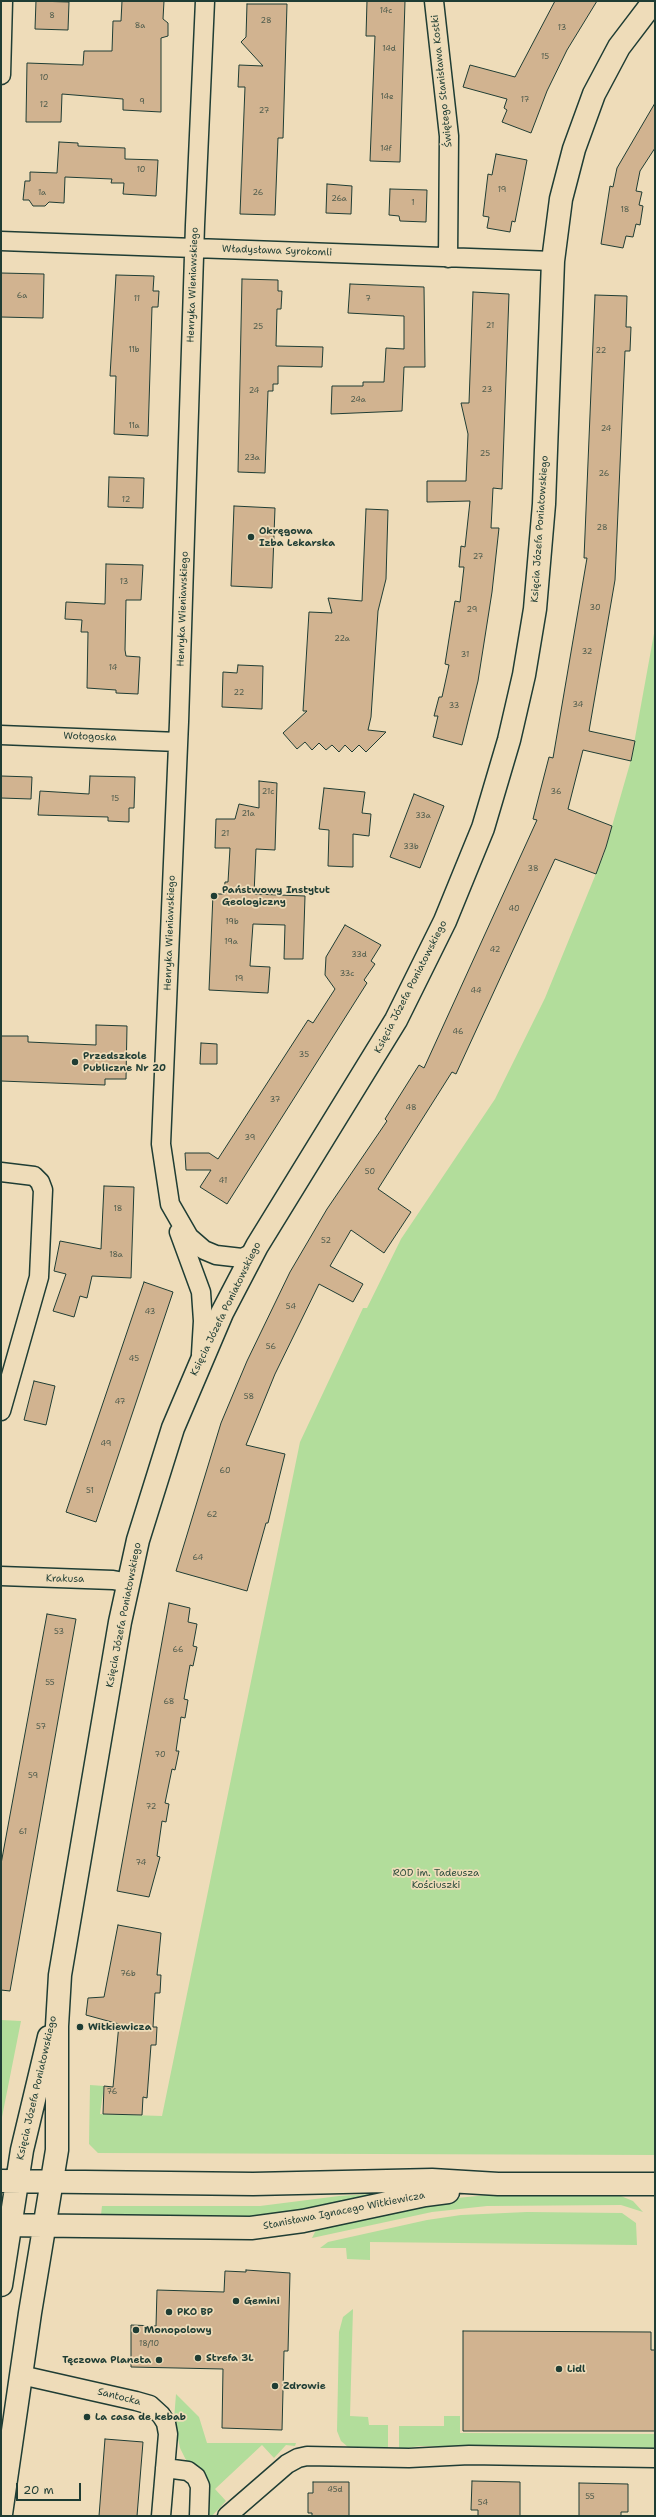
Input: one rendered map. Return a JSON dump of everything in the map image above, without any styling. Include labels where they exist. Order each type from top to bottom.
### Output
[{"type":"street","points":[[1,75],[3,1]]},
{"type":"street","name":"Henryka Wieniawskiego","points":[[200,1360],[203,1321],[200,1292],[166,1187],[161,1144],[178,742],[194,248],[205,1]]},
{"type":"street","name":"Świętego Stanisława Kostki","points":[[434,1],[449,136],[448,258]]},
{"type":"street","name":"Księcia Józefa Poniatowskiego","points":[[8,2181],[58,1994],[128,1583],[140,1533],[161,1464],[200,1360],[253,1253],[285,1198],[373,1060],[414,984],[445,921],[471,859],[504,760],[524,675],[538,580],[544,496],[553,261],[561,199],[583,122],[607,68],[619,47],[654,1]]},
{"type":"street","name":"Władysława Syrokomli","points":[[1,242],[553,261]]},
{"type":"street","name":"Wołogoska","points":[[1,734],[178,742]]},
{"type":"street","points":[[1,1172],[34,1176],[40,1182],[43,1190],[39,1277],[1,1411]]},
{"type":"street","name":"Henryka Wieniawskiego","points":[[175,1216],[196,1245],[210,1253],[234,1258],[242,1258],[253,1253]]},
{"type":"street","name":"Krakusa","points":[[1,1576],[113,1580],[128,1583]]},
{"type":"street","name":"Księcia Józefa Poniatowskiego","points":[[52,2183],[58,2130],[58,1994]]},
{"type":"street","name":"Stanisława Ignacego Witkiewicza","points":[[8,2181],[52,2183],[253,2184],[432,2180],[498,2184],[655,2184]]},
{"type":"street","points":[[1,2285],[8,2181]]},
{"type":"street","points":[[1,2514],[20,2375],[52,2183]]},
{"type":"street","name":"Stanisława Ignacego Witkiewicza","points":[[5,2226],[251,2228],[303,2221],[425,2195],[498,2184]]},
{"type":"street","name":"Santocka","points":[[20,2375],[150,2405],[166,2423],[168,2434],[161,2516]]},
{"type":"street","points":[[227,2516],[287,2464],[298,2458],[307,2456],[410,2458],[469,2455],[655,2458]]},
{"type":"street","points":[[165,2468],[188,2471],[196,2477],[200,2486],[199,2516]]},
{"type":"green space","name":"ROD im. Tadeusza Kościuszki","points":[[655,628],[655,2155],[98,2153],[89,2144],[90,2085],[104,2086],[100,2114],[162,2116],[300,1442],[363,1308],[367,1308],[401,1239],[495,1099],[545,998],[604,854],[631,760]]},
{"type":"green space","points":[[1,2020],[21,2021],[1,2122]]},
{"type":"green space","points":[[384,2193],[302,2215],[248,2217],[101,2215],[102,2206],[260,2206],[339,2196]]},
{"type":"green space","points":[[498,2194],[616,2194],[633,2201],[643,2212],[621,2205],[487,2206],[432,2212],[312,2238],[317,2228],[436,2200]]},
{"type":"green space","points":[[527,2212],[622,2213],[636,2223],[637,2245],[370,2242],[370,2260],[347,2259],[346,2248],[320,2248],[328,2242],[427,2220],[461,2215]]},
{"type":"green space","points":[[353,2309],[350,2416],[368,2417],[369,2425],[388,2425],[388,2448],[348,2447],[341,2441],[337,2431],[339,2332],[343,2317]]},
{"type":"green space","points":[[176,2394],[199,2417],[207,2443],[296,2443],[295,2446],[286,2445],[274,2458],[262,2445],[215,2489],[226,2501],[212,2516],[206,2516],[206,2476],[198,2467],[187,2462],[180,2448],[174,2420]]},
{"type":"green space","points":[[444,2416],[460,2416],[460,2433],[655,2434],[655,2450],[420,2446],[399,2449],[399,2426],[444,2426]]},
{"type":"building","points":[[36,1],[69,2],[68,30],[35,29]]},
{"type":"building","points":[[122,1],[164,1],[163,19],[168,23],[168,36],[161,38],[161,112],[123,110],[123,99],[62,94],[61,122],[26,122],[27,63],[83,65],[84,51],[112,51],[113,21],[121,21]]},
{"type":"building","points":[[367,1],[405,1],[400,162],[370,161],[375,36],[366,36]]},
{"type":"building","points":[[555,1],[597,1],[567,50],[547,91],[531,133],[502,122],[507,110],[504,108],[507,99],[463,87],[470,65],[515,77]]},
{"type":"building","points":[[247,4],[287,4],[283,138],[278,138],[275,215],[240,214],[245,87],[238,87],[239,65],[263,66],[241,42],[246,37]]},
{"type":"building","points":[[655,103],[655,148],[640,171],[636,191],[642,192],[639,205],[643,206],[640,225],[636,224],[633,237],[626,236],[623,248],[601,244],[610,186],[613,187],[617,168]]},
{"type":"building","points":[[59,142],[78,143],[78,146],[125,148],[125,159],[158,160],[156,196],[123,194],[124,183],[111,183],[112,179],[65,177],[64,203],[49,202],[45,206],[33,206],[29,200],[23,200],[25,181],[30,181],[30,172],[57,173]]},
{"type":"building","points":[[496,154],[527,160],[515,222],[512,221],[510,232],[487,228],[489,217],[483,216],[488,174],[492,175]]},
{"type":"building","points":[[327,184],[352,186],[351,214],[326,213]]},
{"type":"building","points":[[390,189],[427,190],[426,222],[400,221],[399,216],[389,215]]},
{"type":"building","points":[[1,273],[44,274],[43,318],[1,317]]},
{"type":"building","points":[[116,275],[154,276],[153,291],[159,291],[158,307],[152,307],[148,436],[114,434],[116,376],[110,376]]},
{"type":"building","points":[[242,279],[278,280],[278,291],[282,291],[281,309],[277,309],[276,346],[323,347],[322,367],[278,366],[278,384],[273,384],[273,391],[268,391],[265,473],[238,472]]},
{"type":"building","points":[[350,284],[424,287],[425,367],[404,367],[402,411],[331,414],[332,386],[363,386],[363,382],[384,382],[386,348],[404,349],[404,316],[348,313]]},
{"type":"building","points":[[473,292],[509,294],[502,489],[493,488],[491,528],[499,528],[492,592],[478,681],[462,745],[433,737],[438,716],[434,716],[439,697],[442,697],[449,665],[445,664],[455,601],[460,602],[464,567],[459,567],[461,546],[465,547],[470,501],[427,502],[427,481],[466,481],[468,434],[461,403],[469,403]]},
{"type":"building","points":[[595,295],[627,296],[626,327],[631,327],[630,351],[625,351],[615,580],[589,731],[635,741],[631,761],[583,750],[568,809],[612,826],[606,847],[596,874],[555,859],[456,1074],[452,1072],[378,1189],[411,1212],[384,1253],[351,1230],[330,1266],[363,1284],[353,1302],[319,1284],[275,1374],[246,1445],[285,1454],[268,1523],[266,1523],[247,1591],[176,1571],[221,1423],[247,1361],[290,1272],[327,1209],[387,1121],[385,1119],[419,1065],[424,1068],[537,820],[533,819],[549,757],[553,758],[587,558],[584,558]]},
{"type":"building","points":[[109,477],[144,478],[143,508],[108,507]]},
{"type":"building","points":[[234,506],[275,508],[272,588],[231,586]]},
{"type":"building","points":[[366,509],[388,510],[386,579],[378,611],[371,717],[368,730],[386,732],[366,752],[359,745],[352,752],[345,745],[339,752],[332,745],[326,750],[319,743],[312,750],[305,742],[297,749],[283,733],[307,711],[303,711],[309,612],[332,613],[328,598],[362,601]]},
{"type":"building","points":[[106,564],[143,565],[141,600],[126,600],[125,650],[126,656],[140,657],[138,694],[116,693],[116,690],[87,688],[88,632],[81,632],[82,620],[65,619],[66,602],[105,604]]},
{"type":"building","points":[[238,665],[263,666],[262,709],[222,707],[223,672],[237,673]]},
{"type":"building","points":[[1,776],[32,777],[31,799],[1,798]]},
{"type":"building","points":[[90,776],[135,777],[134,808],[129,808],[129,822],[108,821],[108,817],[38,815],[40,791],[89,794]]},
{"type":"building","points":[[259,781],[277,783],[275,850],[256,849],[254,894],[305,896],[303,959],[284,959],[285,925],[253,924],[250,966],[270,967],[268,993],[209,990],[213,894],[224,894],[225,882],[228,882],[230,848],[215,848],[216,819],[235,819],[239,804],[259,808]]},
{"type":"building","points":[[324,788],[365,792],[362,813],[371,814],[369,836],[353,834],[353,867],[328,866],[329,830],[319,829]]},
{"type":"building","points":[[414,794],[444,806],[420,868],[390,857]]},
{"type":"building","points":[[345,925],[381,945],[371,961],[375,964],[364,980],[367,983],[227,1204],[200,1187],[211,1170],[186,1170],[185,1153],[209,1153],[218,1159],[308,1020],[313,1023],[335,989],[325,975],[326,957]]},
{"type":"building","points":[[96,1025],[127,1026],[126,1079],[105,1079],[105,1085],[1,1081],[1,1036],[28,1036],[28,1042],[96,1045]]},
{"type":"building","points":[[201,1043],[217,1044],[217,1064],[200,1064]]},
{"type":"building","points":[[104,1186],[134,1187],[131,1278],[92,1276],[87,1298],[80,1296],[74,1317],[53,1311],[66,1274],[54,1271],[60,1241],[101,1249]]},
{"type":"building","points":[[144,1282],[173,1292],[96,1522],[66,1512]]},
{"type":"building","points":[[34,1381],[55,1386],[46,1425],[24,1420]]},
{"type":"building","points":[[169,1603],[190,1608],[188,1622],[197,1624],[193,1646],[197,1647],[193,1666],[190,1665],[184,1699],[188,1700],[185,1718],[181,1717],[176,1751],[179,1751],[175,1770],[172,1769],[165,1803],[169,1804],[166,1822],[162,1821],[157,1856],[160,1857],[149,1897],[117,1891]]},
{"type":"building","points":[[47,1614],[76,1619],[10,1991],[1,1990],[1,1864]]},
{"type":"building","points":[[118,1925],[161,1933],[157,1975],[161,1975],[160,1993],[155,1993],[153,2027],[157,2027],[156,2045],[151,2045],[147,2098],[143,2097],[142,2115],[103,2114],[104,2086],[113,2087],[119,2024],[86,2015],[88,1998],[104,1997]]},
{"type":"building","points":[[246,2270],[290,2273],[288,2351],[284,2351],[282,2430],[222,2428],[223,2369],[131,2367],[131,2325],[156,2326],[157,2290],[224,2292],[225,2271],[246,2272]]},
{"type":"building","name":"Lidl","points":[[463,2331],[651,2332],[651,2350],[655,2350],[655,2431],[463,2431]]},
{"type":"building","points":[[105,2439],[143,2442],[137,2516],[99,2516]]},
{"type":"building","points":[[472,2481],[520,2482],[520,2516],[478,2516],[478,2510],[471,2510]]},
{"type":"building","points":[[313,2482],[349,2482],[349,2516],[312,2516],[312,2513],[308,2513],[308,2493],[313,2493]]},
{"type":"building","points":[[579,2483],[628,2484],[628,2512],[621,2512],[621,2516],[579,2516]]},
{"type":"place","name":"Okręgowa Izba Lekarska","points":[[251,537]]},
{"type":"place","name":"Państwowy Instytut Geologiczny","points":[[214,896]]},
{"type":"place","name":"Przedszkole Publiczne Nr 20","points":[[75,1062]]},
{"type":"place","name":"Witkiewicza","points":[[80,2027]]},
{"type":"place","name":"Gemini","points":[[236,2301]]},
{"type":"place","name":"PKO BP","points":[[169,2312]]},
{"type":"place","name":"Monopolowy","points":[[136,2330]]},
{"type":"place","name":"Strefa 3L","points":[[198,2358]]},
{"type":"place","name":"Tęczowa Planeta","points":[[159,2360]]},
{"type":"place","name":"Lidl","points":[[559,2369]]},
{"type":"place","name":"Zdrowie","points":[[275,2386]]},
{"type":"place","name":"La casa de kebab","points":[[87,2417]]}]
